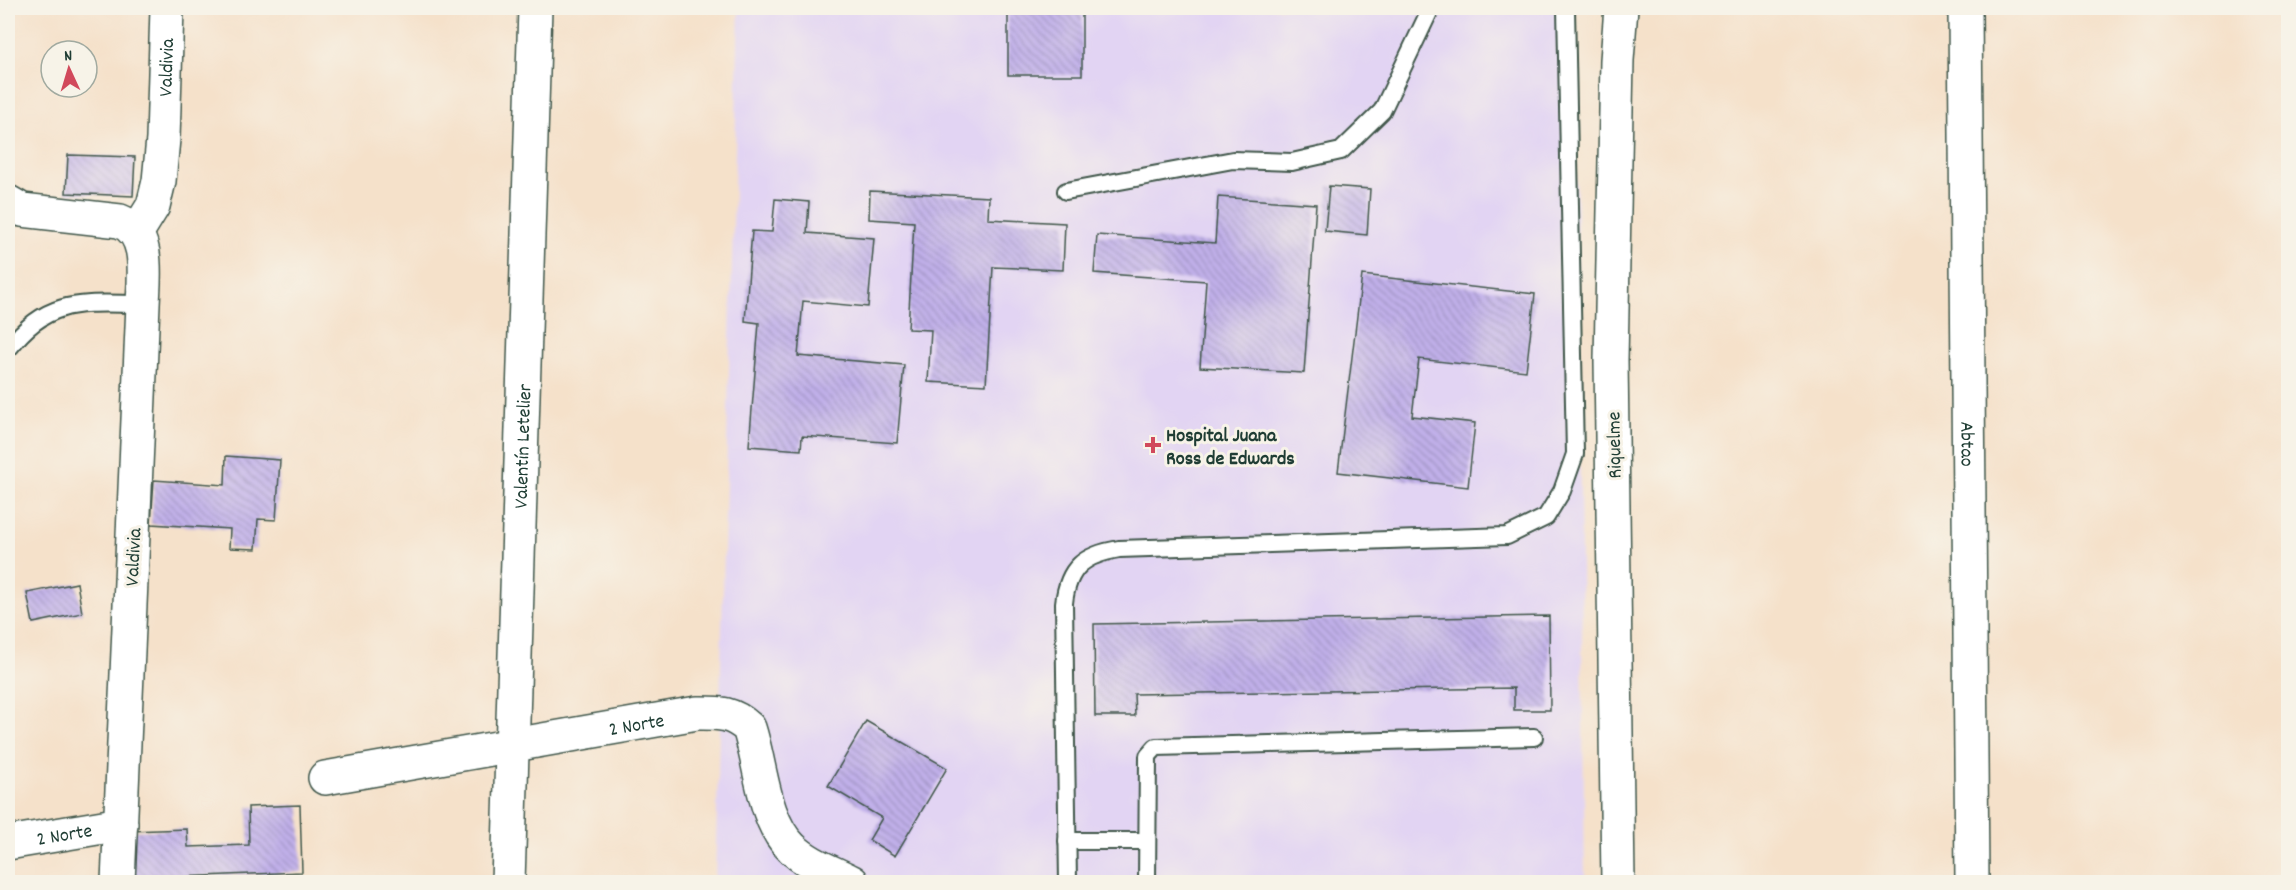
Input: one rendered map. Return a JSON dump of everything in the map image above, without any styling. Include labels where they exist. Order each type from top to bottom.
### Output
[{"type":"street","name":"Valdivia","points":[[118,882],[144,273],[142,246],[137,232],[153,206],[159,181],[163,139],[167,8]]},
{"type":"street","name":"Valentín Letelier","points":[[508,882],[535,8]]},
{"type":"street","name":"Riquelme","points":[[1618,882],[1611,360],[1617,60],[1621,8]]},
{"type":"street","name":"Abtao","points":[[1965,8],[1972,882]]},
{"type":"street","points":[[8,202],[22,210],[120,221],[128,224],[137,232]]},
{"type":"street","name":"2 Norte","points":[[325,778],[697,713],[724,714],[738,718],[749,728],[772,817],[792,849],[852,882]]},
{"type":"street","name":"2 Norte","points":[[8,843],[121,824]]},
{"type":"lane","points":[[1066,191],[1233,160],[1292,162],[1341,151],[1382,111],[1431,8]]},
{"type":"lane","points":[[1068,882],[1064,603],[1066,585],[1072,571],[1085,559],[1101,552],[1119,549],[1507,536],[1546,517],[1562,491],[1575,454],[1566,8]]},
{"type":"lane","points":[[9,347],[30,324],[58,308],[74,304],[143,304]]},
{"type":"lane","points":[[1147,882],[1148,756],[1156,747],[1534,737]]},
{"type":"lane","points":[[1067,841],[1147,841]]},
{"type":"shaded area","name":"Hospital Juana Ross de Edwards","points":[[739,8],[1574,8],[1585,882],[715,882]]},
{"type":"building","points":[[1008,8],[1082,8],[1082,75],[1008,75]]},
{"type":"building","points":[[68,155],[135,157],[133,196],[66,193]]},
{"type":"building","points":[[1329,186],[1370,189],[1367,235],[1325,231]]},
{"type":"building","points":[[870,191],[989,197],[988,219],[1065,223],[1063,270],[993,267],[986,385],[928,382],[931,330],[908,329],[914,222],[869,219]]},
{"type":"building","points":[[1218,197],[1316,204],[1304,373],[1200,367],[1206,281],[1094,273],[1097,235],[1215,243]]},
{"type":"building","points":[[775,199],[809,202],[807,233],[874,238],[868,307],[803,301],[798,356],[904,365],[897,443],[802,436],[801,450],[749,446],[759,323],[745,321],[752,231],[772,232]]},
{"type":"building","points":[[1362,275],[1535,294],[1526,371],[1419,359],[1412,416],[1475,423],[1468,487],[1338,472]]},
{"type":"building","points":[[226,456],[280,460],[276,520],[258,519],[256,549],[229,548],[230,529],[151,524],[154,480],[225,485]]},
{"type":"building","points":[[77,583],[82,613],[33,623],[27,593]]},
{"type":"building","points":[[1549,616],[1550,710],[1514,710],[1514,688],[1134,694],[1135,716],[1095,716],[1094,624]]},
{"type":"building","points":[[866,721],[947,768],[895,856],[869,840],[882,818],[828,786]]},
{"type":"building","points":[[300,805],[302,872],[132,879],[130,831],[187,829],[188,847],[249,845],[248,807]]},
{"type":"place","name":"Hospital Juana Ross de Edwards","points":[[1153,445]]}]
